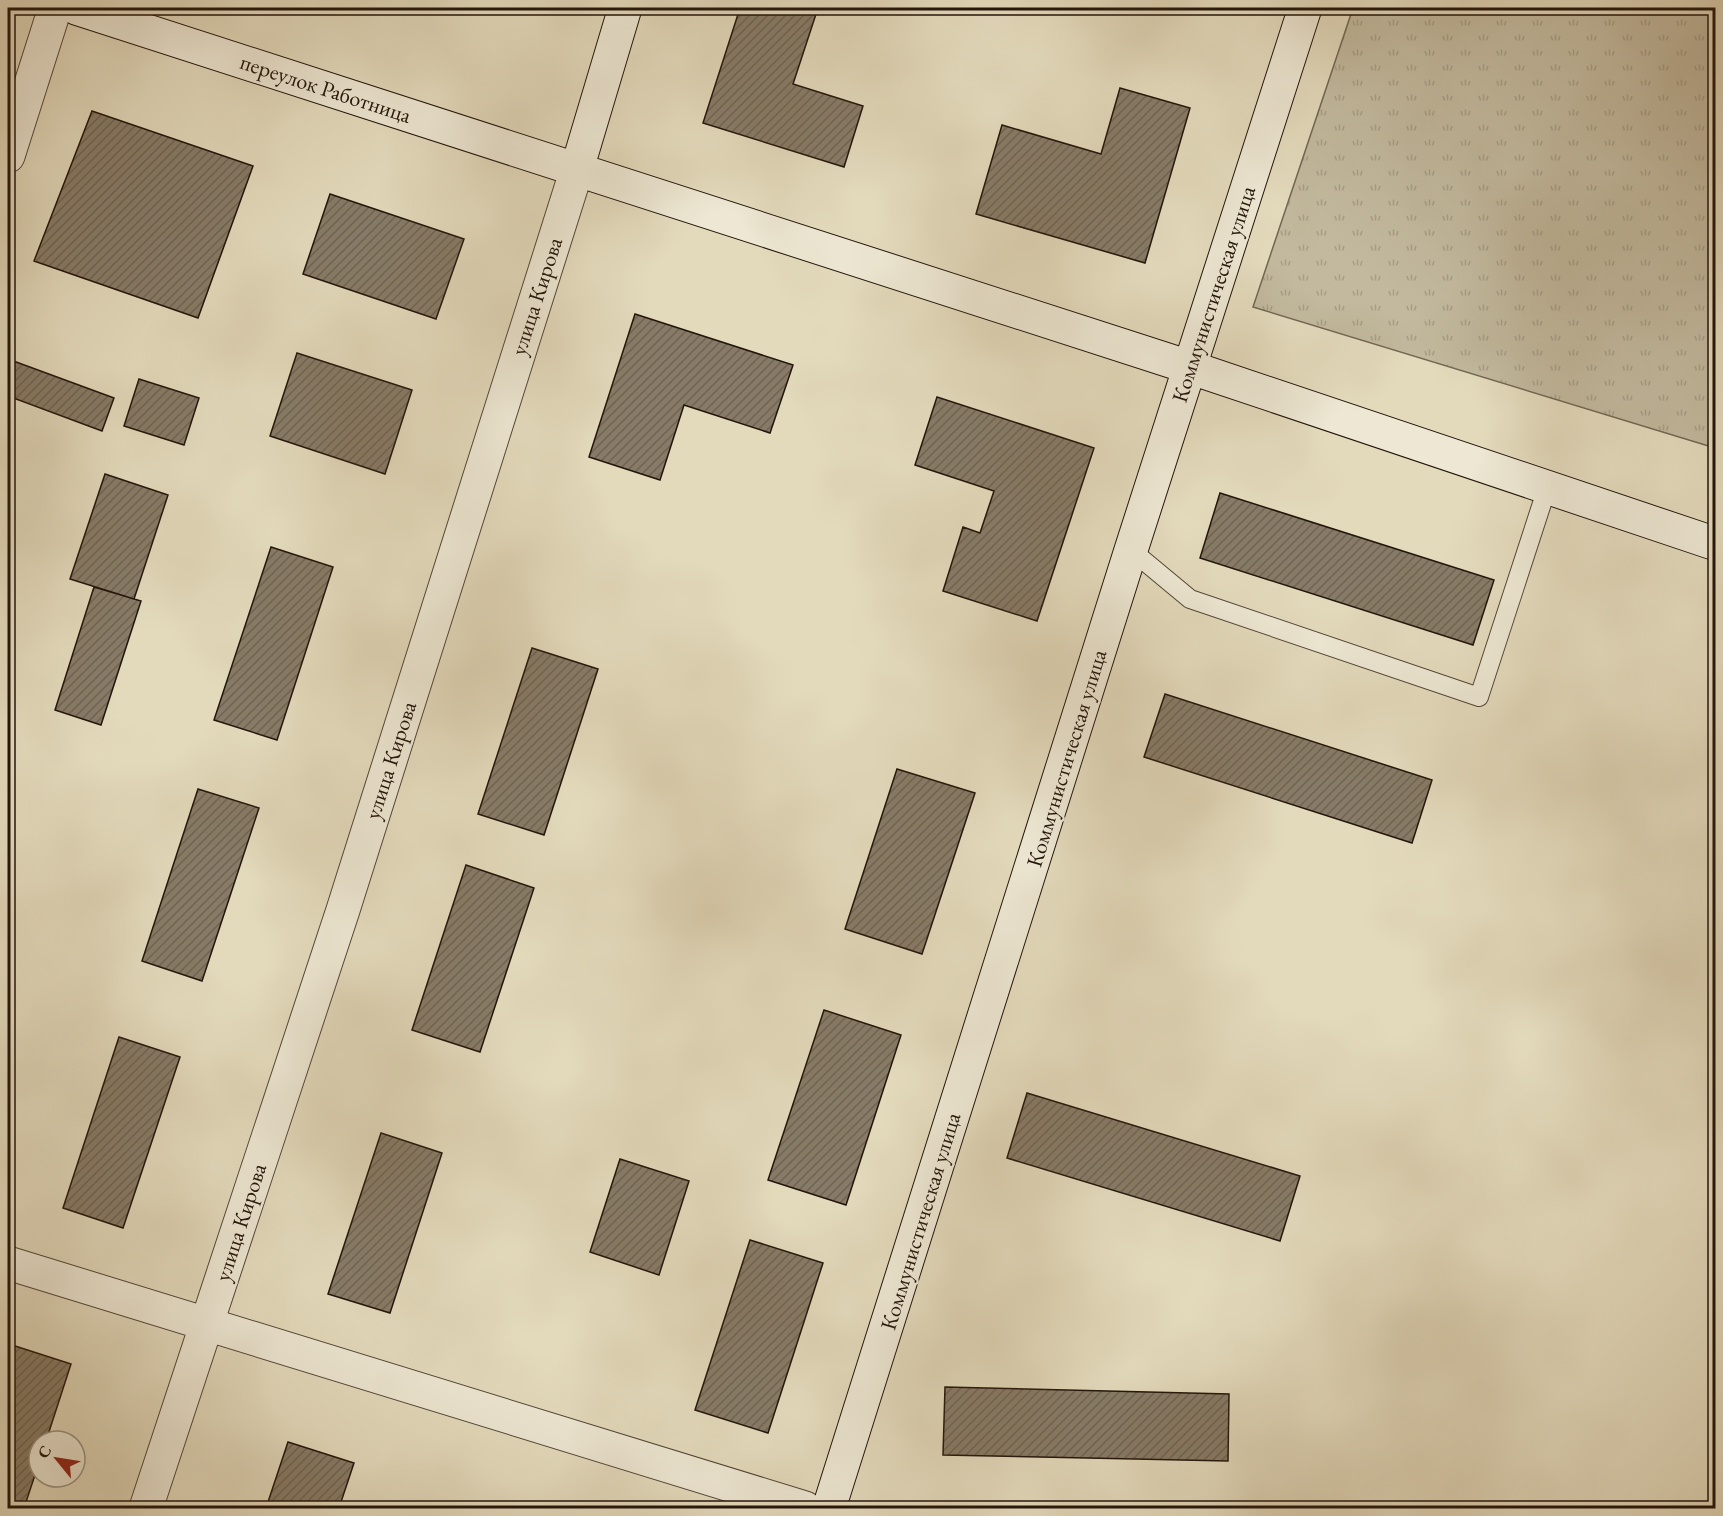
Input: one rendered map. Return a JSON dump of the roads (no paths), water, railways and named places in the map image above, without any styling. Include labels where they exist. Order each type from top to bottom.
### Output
[{"type":"street","points":[[8,156],[55,8]]},
{"type":"street","name":"переулок Работница","points":[[76,8],[1189,367],[1716,544]]},
{"type":"street","name":"улица Кирова","points":[[146,1509],[343,910],[577,169],[625,8]]},
{"type":"street","name":"Коммунистическая улица","points":[[829,1509],[1189,367],[1305,8]]},
{"type":"street","points":[[8,1263],[805,1509]]},
{"type":"lane","points":[[1131,550],[1190,599],[1479,697],[1547,488]]}]
